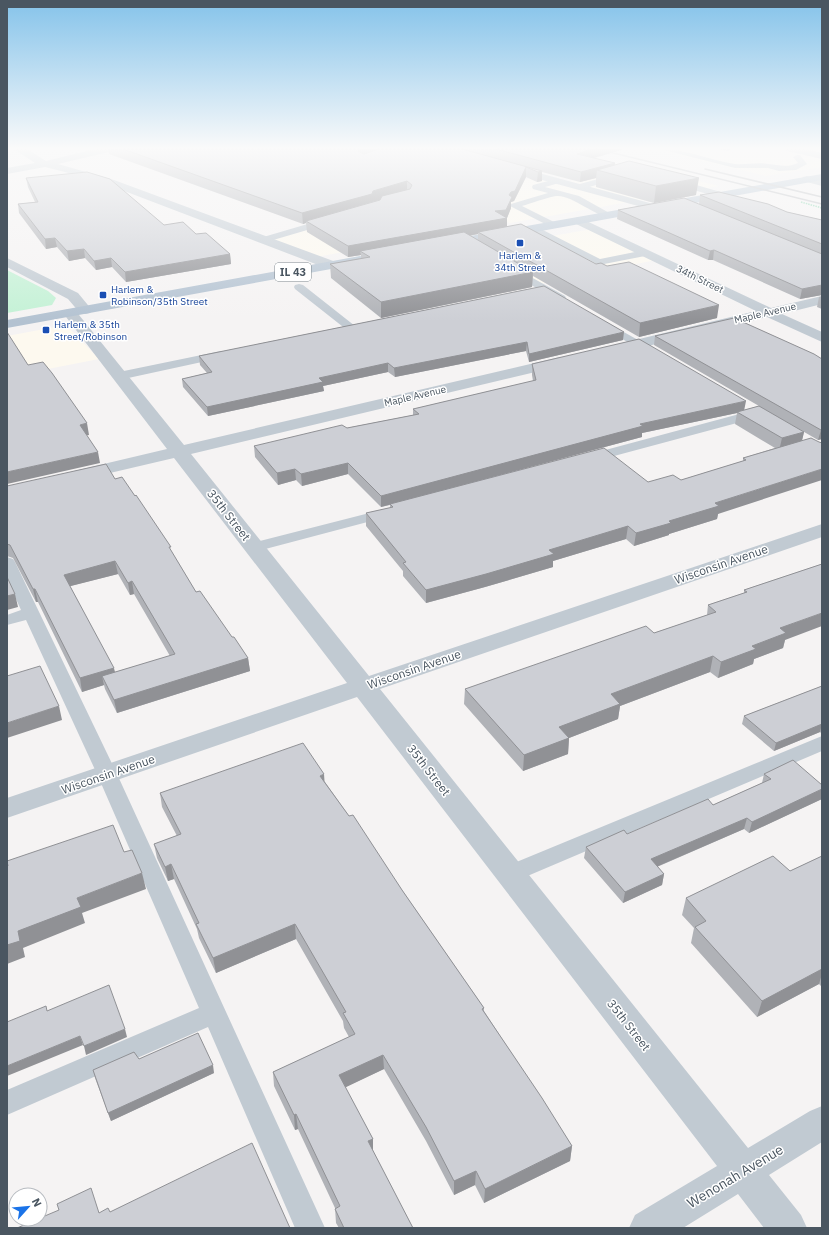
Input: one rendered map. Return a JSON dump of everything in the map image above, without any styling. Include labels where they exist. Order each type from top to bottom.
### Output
[{"type":"main road","points":[[432,247],[653,207]]},
{"type":"main road","name":"IL 43","points":[[7,324],[370,258]]},
{"type":"street","points":[[175,207],[331,266]]},
{"type":"street","name":"34th Street","points":[[578,221],[822,338]]},
{"type":"street","name":"35th Street","points":[[7,262],[73,296],[77,311],[119,376],[788,1228]]},
{"type":"street","name":"Maple Avenue","points":[[599,352],[822,300]]},
{"type":"street","name":"Maple Avenue","points":[[67,478],[576,358]]},
{"type":"street","name":"Wisconsin Avenue","points":[[7,808],[822,530]]},
{"type":"street","name":"Wenonah Avenue","points":[[648,1228],[822,1123]]},
{"type":"lane","points":[[515,207],[553,225]]},
{"type":"lane","points":[[593,207],[609,215]]},
{"type":"lane","points":[[694,207],[700,209]]},
{"type":"lane","points":[[263,240],[339,218]]},
{"type":"lane","points":[[535,228],[599,262],[645,253]]},
{"type":"lane","points":[[464,241],[478,250]]},
{"type":"lane","points":[[505,266],[571,304]]},
{"type":"lane","points":[[299,287],[355,327],[336,331]]},
{"type":"lane","points":[[529,292],[545,289]]},
{"type":"lane","points":[[591,316],[665,359]]},
{"type":"lane","points":[[119,376],[235,352]]},
{"type":"lane","points":[[575,462],[762,415],[745,406]]},
{"type":"lane","points":[[254,547],[399,509]]},
{"type":"lane","points":[[7,562],[106,774],[310,1228]]},
{"type":"lane","points":[[7,620],[31,613]]},
{"type":"lane","points":[[510,874],[822,743]]},
{"type":"lane","points":[[7,1103],[214,1013]]},
{"type":"shaded area","points":[[459,207],[602,207],[510,223]]},
{"type":"shaded area","points":[[369,208],[447,234],[310,258],[258,239]]},
{"type":"shaded area","points":[[592,229],[656,260],[540,284],[479,249]]},
{"type":"shaded area","points":[[66,325],[99,359],[7,377],[7,336]]},
{"type":"green space","points":[[7,270],[48,291],[56,298],[52,305],[7,313]]},
{"type":"building","points":[[20,207],[142,207],[164,225],[183,222],[196,234],[206,233],[230,254],[125,272],[111,258],[94,261],[84,249],[67,251],[55,238],[45,239]]},
{"type":"building","points":[[284,207],[325,207],[302,213]]},
{"type":"building","points":[[357,207],[508,207],[506,210],[495,211],[507,218],[348,246],[306,221]]},
{"type":"building","points":[[637,207],[705,207],[822,254],[822,285],[802,289],[714,250],[710,251],[618,210]]},
{"type":"building","points":[[729,207],[774,207],[787,212],[822,220],[822,244]]},
{"type":"building","points":[[521,224],[596,264],[601,263],[607,266],[629,262],[719,305],[640,323],[478,232]]},
{"type":"building","points":[[464,232],[533,272],[381,302],[330,264],[370,257],[360,251]]},
{"type":"building","points":[[544,286],[624,332],[529,354],[527,342],[394,368],[388,363],[319,378],[323,382],[207,407],[182,379],[212,372],[199,356]]},
{"type":"building","points":[[734,318],[822,359],[822,430],[655,336]]},
{"type":"building","points":[[7,332],[28,365],[43,362],[52,373],[87,423],[80,425],[98,452],[7,472]]},
{"type":"building","points":[[639,339],[746,401],[640,424],[643,426],[381,496],[348,463],[301,474],[295,469],[277,473],[254,446],[342,425],[347,428],[419,414],[413,409],[536,380],[532,364]]},
{"type":"building","points":[[759,406],[804,432],[782,438],[737,412]]},
{"type":"building","points":[[811,438],[822,443],[822,469],[715,503],[719,506],[669,521],[671,523],[636,533],[628,526],[549,550],[554,554],[426,590],[403,563],[406,562],[366,513],[393,507],[390,504],[604,448],[648,482],[673,475],[681,480],[746,460],[743,458]]},
{"type":"building","points":[[106,464],[115,479],[122,477],[135,496],[136,495],[171,547],[169,547],[196,592],[200,591],[248,658],[114,700],[102,676],[175,654],[132,581],[128,583],[115,561],[64,575],[114,668],[80,678],[35,589],[33,589],[10,545],[7,544],[7,486]]},
{"type":"building","points":[[822,564],[822,613],[780,628],[786,633],[752,646],[756,649],[721,662],[713,656],[611,694],[620,704],[559,727],[569,738],[524,755],[465,689],[646,626],[654,633],[716,612],[708,605],[747,592],[744,590]]},
{"type":"building","points":[[7,577],[15,594],[7,596]]},
{"type":"building","points":[[40,666],[59,706],[7,723],[7,676]]},
{"type":"building","points":[[822,686],[822,724],[776,743],[744,716]]},
{"type":"building","points":[[303,743],[324,774],[320,776],[349,816],[353,815],[402,890],[484,1008],[482,1009],[542,1098],[572,1146],[485,1189],[476,1171],[454,1181],[426,1127],[383,1055],[339,1075],[373,1139],[368,1141],[413,1228],[344,1228],[335,1209],[340,1206],[296,1114],[294,1115],[273,1072],[355,1034],[343,1013],[346,1012],[295,924],[213,958],[196,924],[199,923],[171,864],[165,867],[154,844],[181,834],[160,793]]},
{"type":"building","points":[[793,760],[822,785],[822,789],[752,822],[747,818],[651,859],[664,874],[625,892],[586,847],[624,830],[627,834],[708,799],[713,805],[771,779],[764,774]]},
{"type":"building","points":[[113,825],[124,852],[132,850],[142,873],[77,898],[81,907],[18,931],[20,941],[7,945],[7,861]]},
{"type":"building","points":[[773,856],[790,871],[822,856],[822,969],[762,1001],[695,927],[706,921],[686,898]]},
{"type":"building","points":[[109,985],[125,1029],[84,1046],[80,1036],[7,1066],[7,1022],[46,1006],[47,1011]]},
{"type":"building","points":[[198,1033],[213,1065],[108,1113],[93,1070],[134,1052],[139,1059]]},
{"type":"building","points":[[252,1143],[290,1228],[17,1228],[48,1227],[48,1215],[59,1210],[57,1204],[91,1188],[99,1213],[108,1208],[110,1212]]},
{"type":"place","name":"Harlem & 34th Street","points":[[520,243]]},
{"type":"place","name":"Harlem & Robinson/35th Street","points":[[103,295]]},
{"type":"place","name":"Harlem & 35th Street/Robinson","points":[[46,330]]}]
